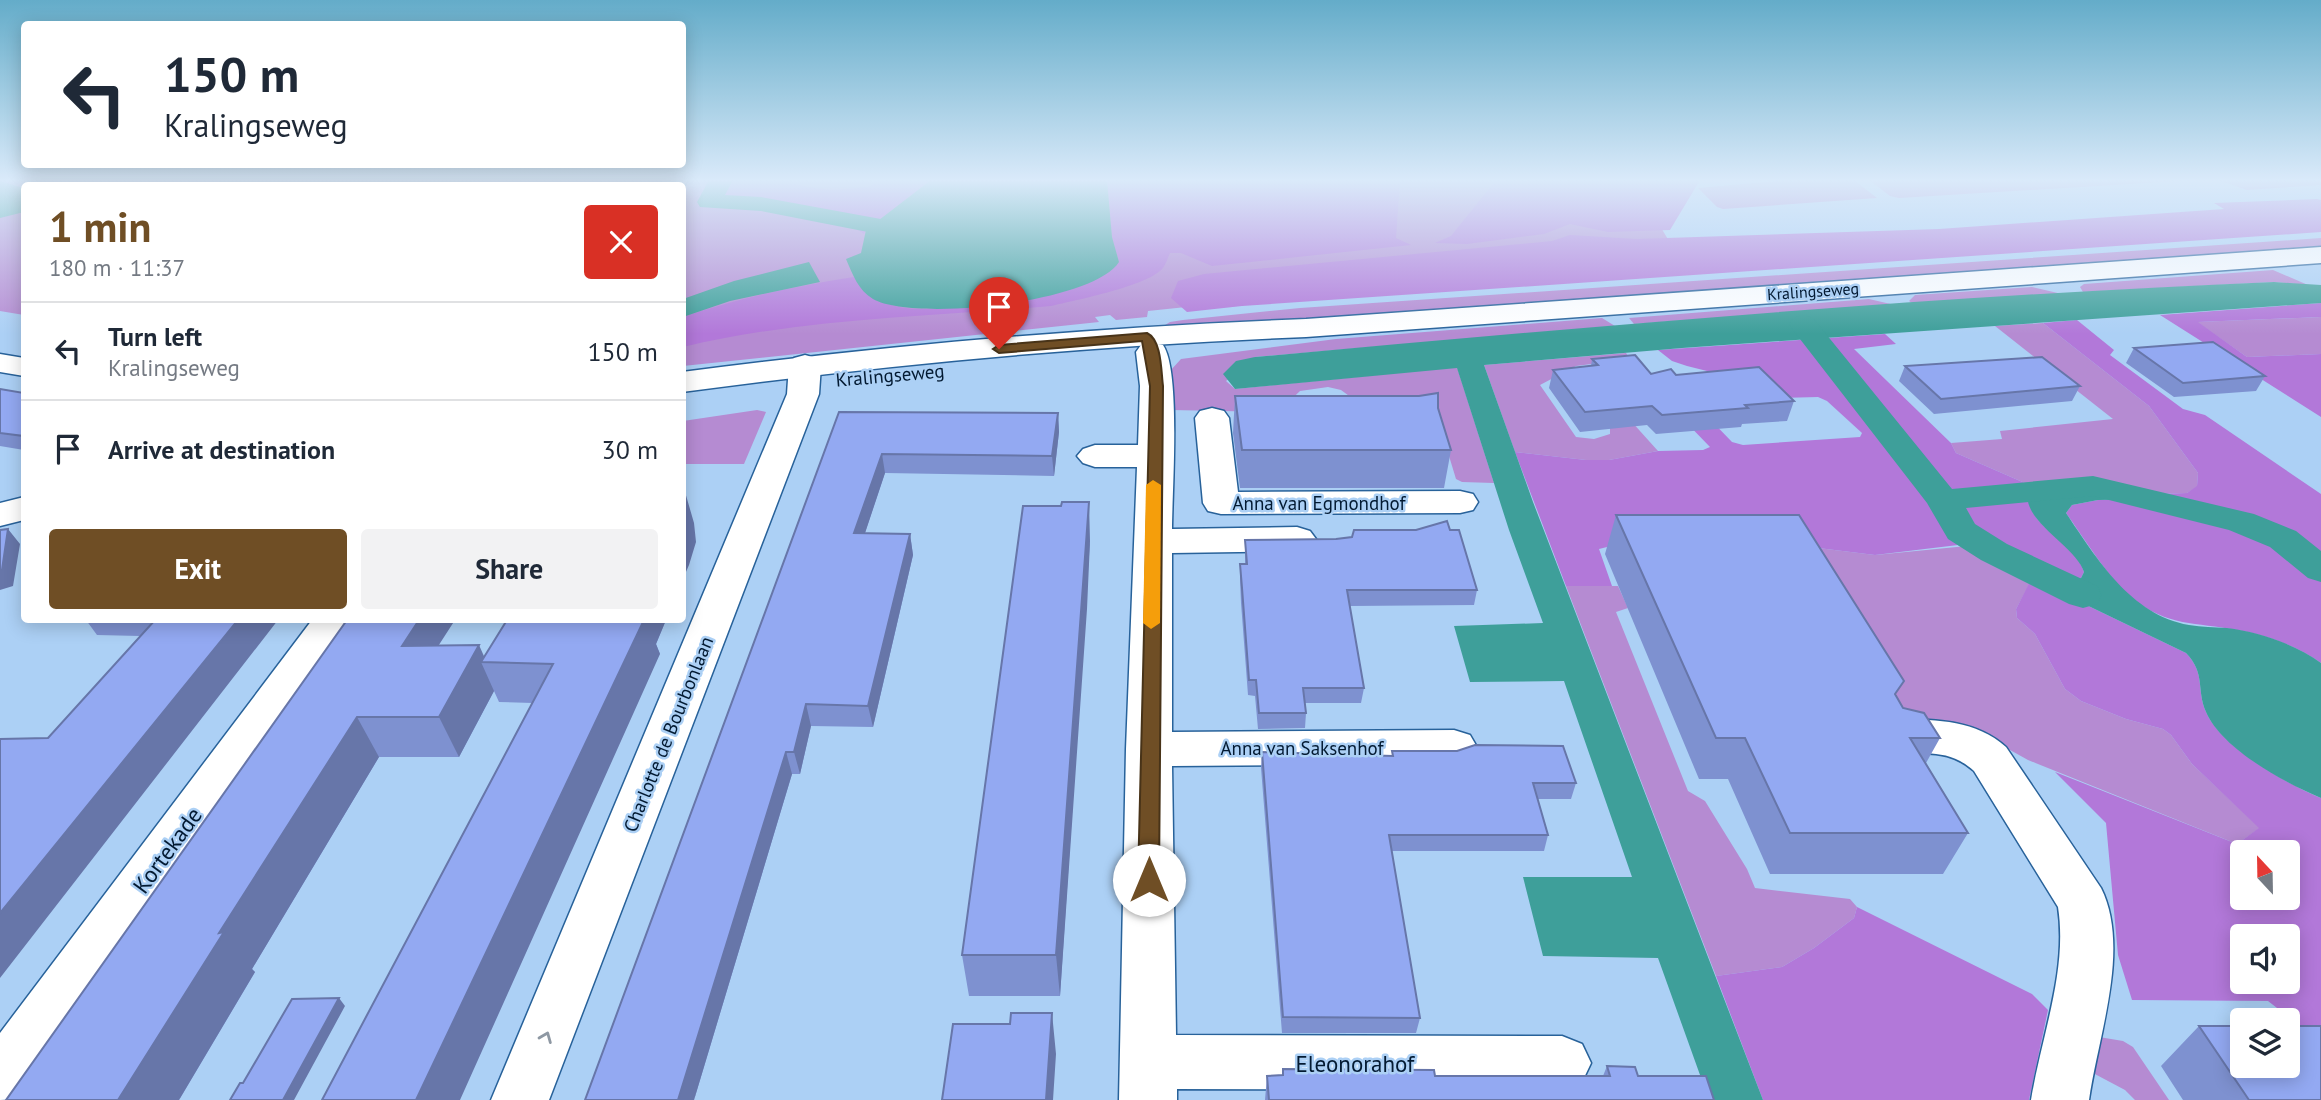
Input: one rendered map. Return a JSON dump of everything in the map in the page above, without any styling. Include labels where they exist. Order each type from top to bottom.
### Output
[{"type":"street","name":"Kralingseweg","points":[[686,382],[1150,345],[1226,343],[1306,328],[2321,255]]},
{"type":"street","points":[[1149,1081],[1149,749],[1156,386],[1150,345]]},
{"type":"street","points":[[0,363],[21,366]]},
{"type":"street","name":"Kralingseweg","points":[[686,400],[805,373]]},
{"type":"street","name":"Charlotte de Bourbonlaan","points":[[520,1100],[803,394],[805,373]]},
{"type":"street","name":"Anna van Egmondhof","points":[[1154,437],[1226,418],[1221,503],[1460,502]]},
{"type":"street","points":[[1095,456],[1154,437]]},
{"type":"street","points":[[0,515],[21,509]]},
{"type":"street","name":"Anna van Egmondhof","points":[[1152,541],[1335,539]]},
{"type":"street","name":"Kortekade","points":[[0,1080],[332,623]]},
{"type":"street","points":[[1900,736],[1957,738],[1978,747],[1990,759],[2083,903],[2087,917],[2083,977],[2060,1100]]},
{"type":"street","name":"Anna van Saksenhof","points":[[1149,749],[1454,747]]},
{"type":"street","name":"Eleonorahof","points":[[1149,1081],[1562,1063]]},
{"type":"shaded area","points":[[0,231],[21,231],[21,314],[0,311]]},
{"type":"shaded area","points":[[686,231],[1663,231],[1684,266],[1292,296],[1148,311],[1147,317],[1116,320],[1110,315],[1095,317],[1099,322],[686,366]]},
{"type":"shaded area","points":[[866,231],[1112,231],[1119,262],[1103,276],[1040,298],[962,308],[925,309],[894,306],[868,295],[860,287],[846,259],[861,253]]},
{"type":"shaded area","points":[[1112,231],[1396,231],[1396,238],[1411,245],[1212,266],[1181,253],[1170,253],[1163,268],[1143,281],[1111,292],[1051,306],[820,324],[728,337],[686,346],[686,316],[746,298],[854,277],[874,298],[904,308],[939,309],[1020,294],[1119,262]]},
{"type":"shaded area","points":[[1455,231],[1551,231],[1467,244],[1435,243],[1451,236]]},
{"type":"shaded area","points":[[1868,231],[2321,231],[1187,312],[1171,298],[1178,281],[1204,274],[1552,241],[1570,235],[1636,239]]},
{"type":"shaded area","points":[[2321,238],[2321,247],[1327,318],[1162,327],[1170,322],[1183,320],[1300,308]]},
{"type":"shaded area","points":[[809,262],[820,282],[730,301],[686,316],[686,298],[734,281]]},
{"type":"shaded area","points":[[2273,270],[2308,285],[2274,282],[2083,292],[2080,287],[2084,284]]},
{"type":"shaded area","points":[[2274,282],[2321,285],[2321,303],[1682,348],[1484,365],[1533,502],[1763,1100],[1709,1100],[1658,958],[1543,956],[1523,877],[1632,877],[1564,681],[1470,682],[1454,626],[1543,623],[1509,530],[1457,368],[1235,389],[1223,374],[1236,361],[1255,357],[1509,334],[2019,295]]},
{"type":"shaded area","points":[[2032,287],[2062,294],[1912,303],[1909,301],[1915,295]]},
{"type":"shaded area","points":[[1869,299],[1895,305],[1634,324],[1629,318]]},
{"type":"shaded area","points":[[2321,303],[2321,317],[2198,322],[2247,357],[2321,354],[2321,417],[2160,315]]},
{"type":"shaded area","points":[[2321,317],[2321,354],[2247,357],[2197,322]]},
{"type":"shaded area","points":[[1602,318],[1615,326],[1255,357],[1226,381],[1235,389],[1457,367],[1494,483],[1462,482],[1456,479],[1439,423],[1356,401],[1341,390],[1328,387],[1300,391],[1278,412],[1171,410],[1170,371],[1181,359],[1336,339]]},
{"type":"shaded area","points":[[2077,320],[2114,350],[2110,355],[2183,409],[2205,415],[2321,494],[2321,663],[2291,646],[2259,635],[2182,622],[2158,614],[2131,598],[2097,558],[2066,513],[2072,505],[2098,500],[2157,499],[2161,498],[2158,494],[2187,493],[2197,486],[2198,473],[2149,406],[2043,323]]},
{"type":"shaded area","points":[[2043,323],[2149,406],[2198,473],[2197,487],[2187,493],[2158,494],[2129,488],[2034,487],[1956,453],[1951,443],[2002,439],[2000,431],[2113,419],[1995,326]]},
{"type":"shaded area","points":[[1885,334],[1896,344],[1854,349],[1951,443],[1956,453],[2034,487],[2028,493],[2035,516],[2079,561],[2084,572],[2081,578],[2075,580],[2034,577],[2047,586],[2186,653],[2196,668],[2206,712],[2226,738],[2256,763],[2321,798],[2321,1042],[2300,1026],[2300,1008],[2277,1008],[2268,1001],[2132,1000],[2118,955],[2106,823],[2055,772],[2230,841],[2230,910],[2300,910],[2300,840],[2242,840],[2259,828],[2192,764],[2171,735],[2163,729],[2126,719],[2081,701],[2065,689],[2035,634],[2017,618],[2016,609],[2033,576],[1967,546],[1958,545],[1875,555],[1794,545],[1611,546],[1599,549],[1612,586],[1566,586],[1515,452],[1609,460],[1658,451],[1703,450],[1710,447],[1677,413],[1702,411],[1732,442],[1743,445],[1860,437],[1862,433],[1827,401],[1818,397],[1779,398],[1755,383],[1672,361],[1658,350]]},
{"type":"shaded area","points":[[1626,353],[1630,359],[1576,366],[1540,385],[1576,437],[1594,439],[1610,434],[1610,411],[1622,411],[1658,451],[1609,460],[1515,452],[1484,365]]},
{"type":"shaded area","points":[[757,410],[766,412],[744,464],[686,464],[686,421]]},
{"type":"shaded area","points":[[2034,487],[2129,488],[2158,494],[2161,498],[2098,500],[2072,505],[2066,513],[2103,566],[2133,597],[2150,610],[2189,625],[2252,632],[2300,650],[2321,663],[2321,798],[2273,774],[2226,739],[2206,712],[2196,668],[2186,653],[2047,586],[2034,576],[2039,574],[2075,580],[2081,578],[2084,572],[2071,553],[2033,514],[2028,503],[2028,493]]},
{"type":"shaded area","points":[[1794,545],[1875,555],[1967,546],[2034,576],[2016,609],[2017,618],[2035,634],[2065,689],[2081,701],[2126,719],[2163,729],[2171,735],[2192,764],[2260,828],[2243,840],[2230,841],[2028,760],[1967,726],[1943,720],[1880,717]]},
{"type":"shaded area","points":[[1566,586],[1618,586],[1628,608],[1616,612],[1688,791],[1705,801],[1747,869],[1755,888],[1850,899],[1857,907],[1854,918],[1814,948],[1782,967],[1716,976]]},
{"type":"shaded area","points":[[1857,907],[2032,994],[2048,1010],[2029,1100],[1763,1100],[1716,976],[1782,967],[1814,948],[1854,918]]},
{"type":"shaded area","points":[[2099,1037],[2123,1041],[2133,1047],[2169,1100],[2135,1100],[2125,1090],[2091,1072]]},
{"type":"building","points":[[2213,342],[2265,376],[2183,383],[2134,348]]},
{"type":"building","points":[[1635,355],[1651,374],[1671,369],[1676,375],[1759,367],[1794,401],[1745,405],[1748,408],[1662,415],[1652,406],[1585,412],[1553,370],[1598,365],[1592,359]]},
{"type":"building","points":[[2042,357],[2080,386],[1941,399],[1905,366]]},
{"type":"building","points":[[0,389],[21,392],[21,436],[0,433]]},
{"type":"building","points":[[1438,393],[1438,408],[1451,450],[1242,450],[1235,396],[1419,396]]},
{"type":"building","points":[[839,412],[1058,413],[1052,456],[882,454],[854,533],[910,534],[868,706],[806,704],[794,752],[786,752],[678,1100],[585,1100]]},
{"type":"building","points":[[1062,502],[1089,502],[1056,955],[962,955],[1023,506],[1061,506]]},
{"type":"building","points":[[1616,515],[1799,515],[1904,681],[1895,694],[1903,708],[1924,713],[1940,738],[1910,738],[1968,833],[1790,833],[1745,738],[1716,738]]},
{"type":"building","points":[[1447,521],[1450,530],[1459,530],[1477,590],[1347,590],[1364,688],[1303,688],[1306,713],[1259,713],[1256,680],[1249,680],[1240,564],[1247,564],[1245,540],[1336,539],[1352,537],[1354,530],[1416,530]]},
{"type":"building","points":[[8,529],[2,570],[0,570],[0,530]]},
{"type":"building","points":[[152,623],[236,623],[0,913],[0,739],[48,738]]},
{"type":"building","points":[[345,623],[417,623],[402,646],[479,645],[439,717],[357,717],[219,933],[224,932],[118,1100],[6,1100]]},
{"type":"building","points":[[505,623],[643,623],[416,1100],[322,1100],[553,664],[481,662]]},
{"type":"building","points":[[1475,745],[1563,746],[1576,783],[1533,783],[1548,835],[1389,835],[1420,1018],[1283,1017],[1262,752],[1393,756],[1392,751],[1457,751]]},
{"type":"building","points":[[339,998],[283,1100],[230,1100],[240,1083],[243,1083],[292,999]]},
{"type":"building","points":[[1011,1013],[1052,1013],[1046,1100],[942,1100],[953,1024],[1010,1024]]},
{"type":"building","points":[[2199,1026],[2230,1026],[2230,1072]]},
{"type":"building","points":[[2300,1026],[2321,1026],[2321,1100],[2249,1100],[2234,1078],[2300,1078]]},
{"type":"building","points":[[1607,1066],[1635,1067],[1638,1076],[1706,1076],[1714,1100],[1269,1100],[1267,1076],[1283,1075],[1283,1069],[1434,1070],[1435,1076],[1610,1076]]},
{"type":"waterway","points":[[901,231],[919,234]]},
{"type":"waterway","points":[[1803,324],[1943,500]]},
{"type":"waterway","points":[[1943,500],[2093,486],[2241,522],[2283,539],[2321,570]]},
{"type":"waterway","points":[[1943,500],[1961,531],[1994,552],[2083,595]]},
{"type":"slow traffic","points":[[1151,623],[1153,485]]},
{"type":"route","points":[[999,349],[1147,337],[1152,352],[1156,386],[1149,880]]}]
